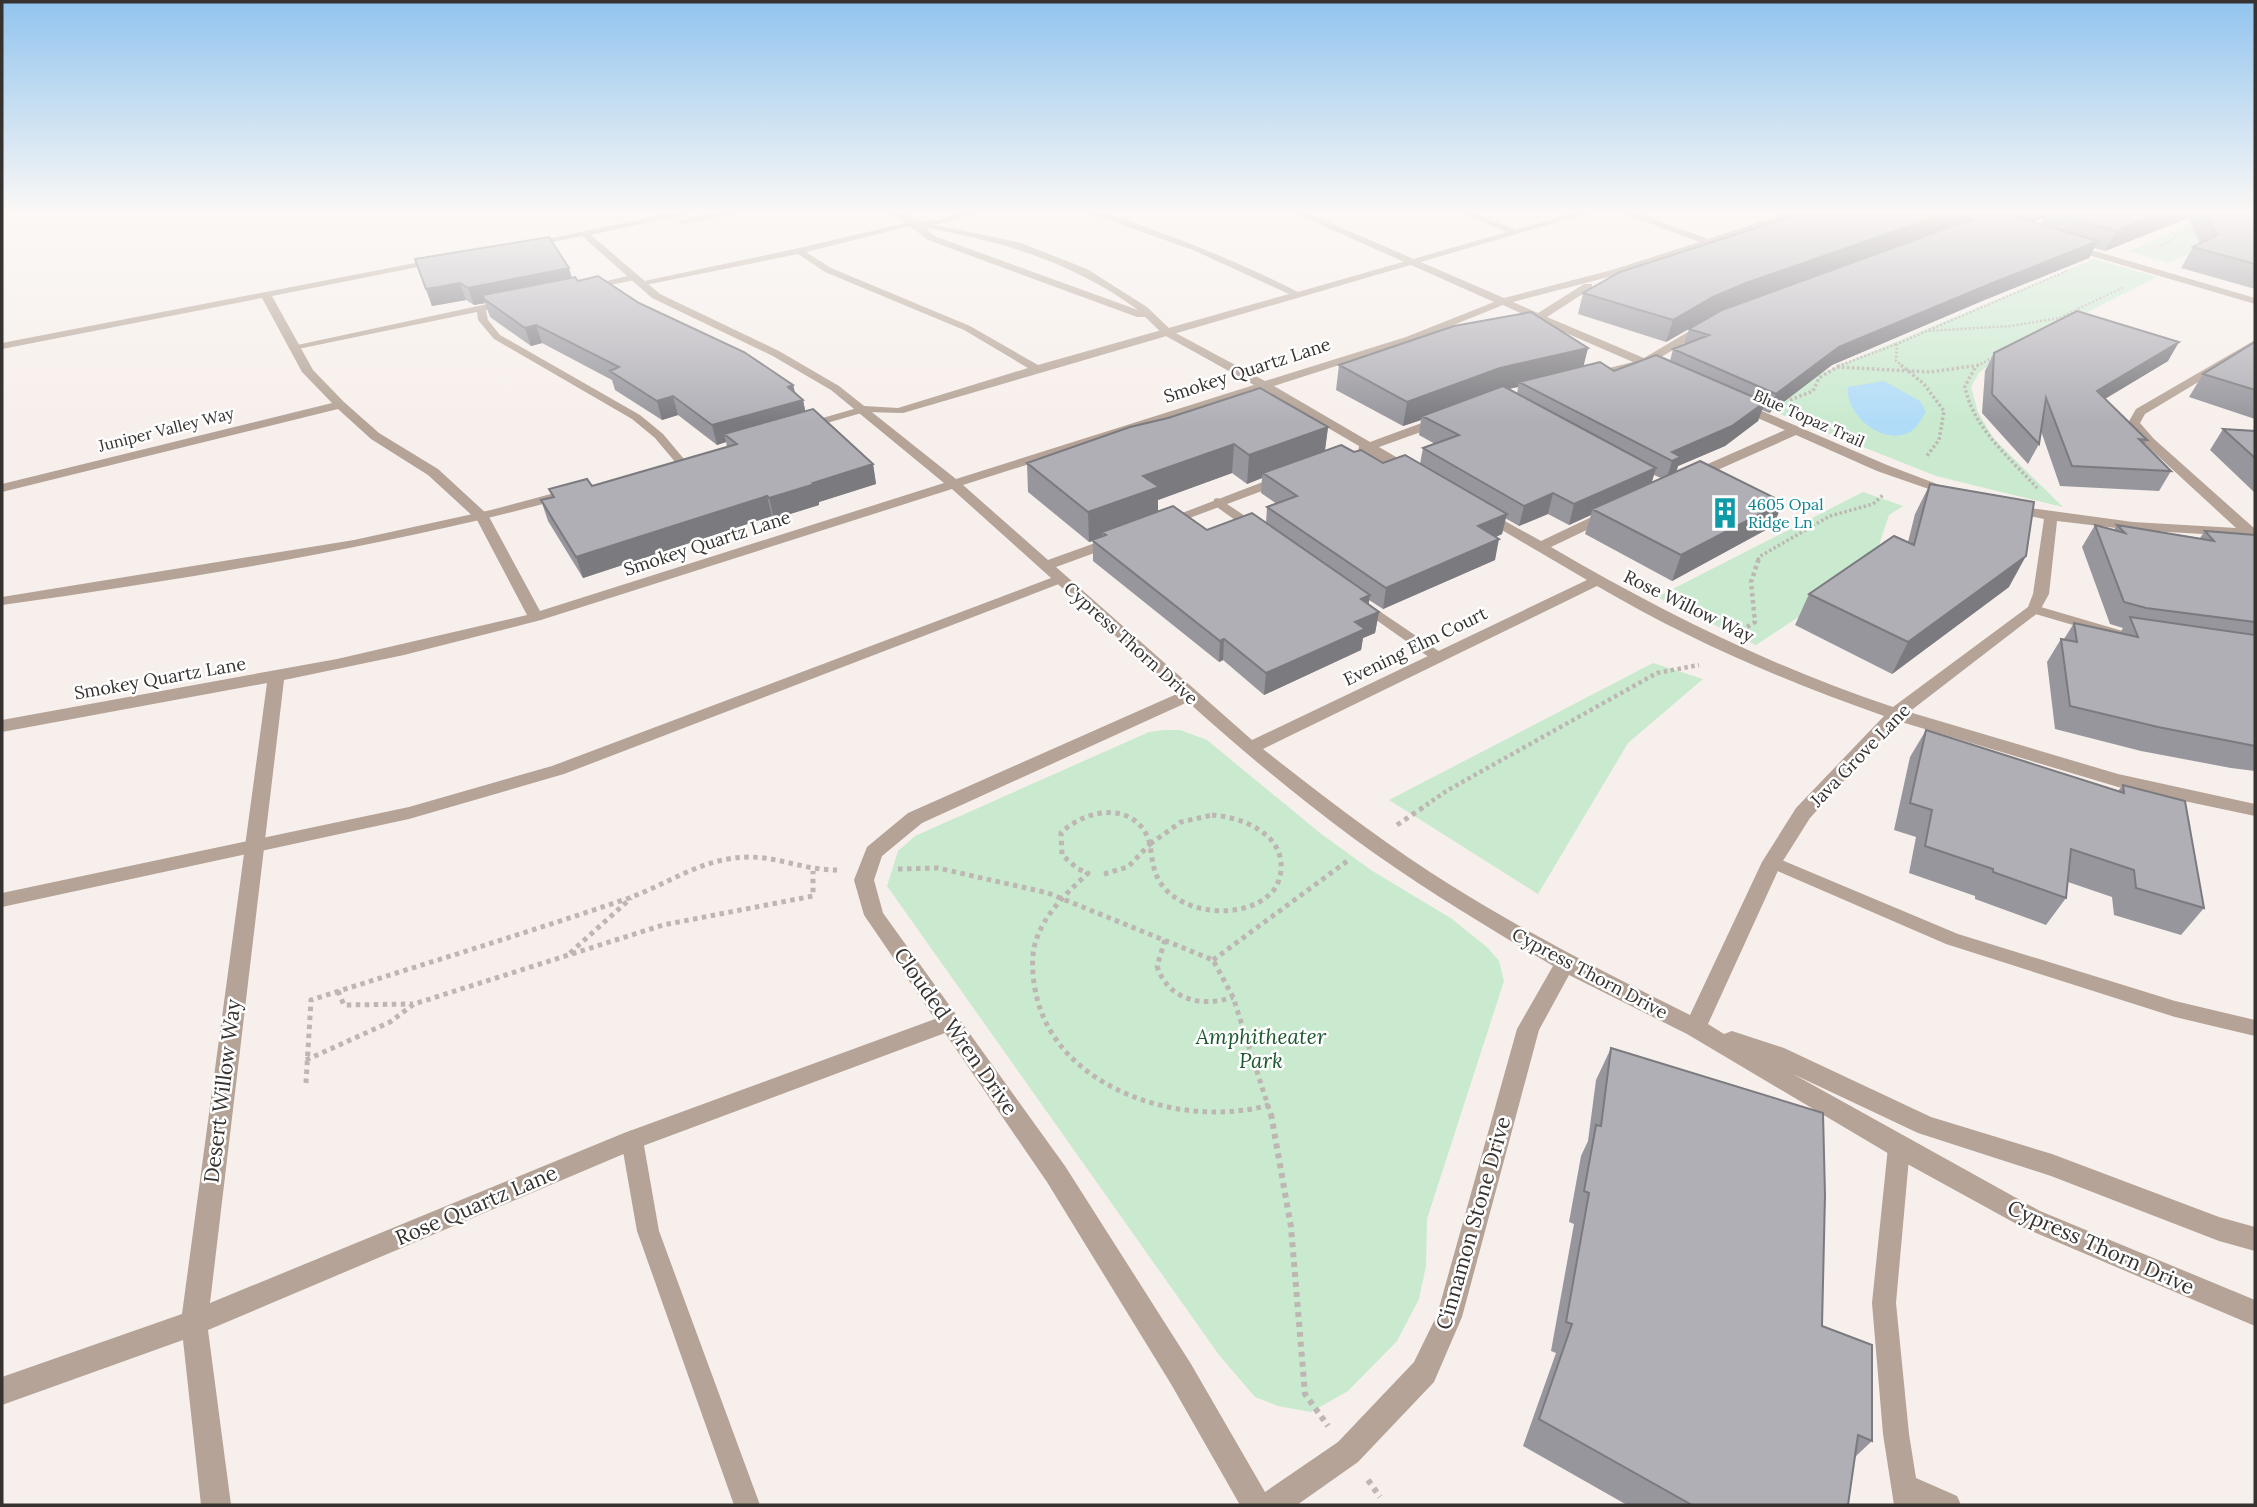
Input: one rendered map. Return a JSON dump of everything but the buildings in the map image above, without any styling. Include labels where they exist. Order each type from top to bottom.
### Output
[{"type":"street","points":[[2,346],[321,282]]},
{"type":"street","name":"Cypress Thorn Drive","points":[[638,282],[682,310],[806,370],[864,409],[955,485],[1250,748],[1443,890],[1564,963],[1695,1028],[1899,1147],[2032,1219],[2255,1312]]},
{"type":"street","points":[[1052,282],[1157,321]]},
{"type":"street","points":[[1103,282],[1157,321],[1168,334],[1263,385],[1362,450],[1426,481]]},
{"type":"street","points":[[1455,282],[1669,374]]},
{"type":"street","name":"Smokey Quartz Lane","points":[[2,726],[276,677],[408,650],[536,617],[1410,339],[1502,302],[1577,282]]},
{"type":"street","name":"Smokey Quartz Lane","points":[[1518,320],[1536,317],[1598,282]]},
{"type":"street","points":[[2191,282],[2255,301]]},
{"type":"street","points":[[2243,298],[2255,292]]},
{"type":"street","points":[[265,293],[308,372],[375,436],[433,472],[483,518],[536,617]]},
{"type":"street","points":[[1578,379],[1643,363],[1722,318]]},
{"type":"street","name":"Smokey Quartz Lane","points":[[1410,339],[1473,328]]},
{"type":"street","points":[[2252,533],[2150,442],[2134,423],[2140,412],[2255,343]]},
{"type":"street","name":"Blue Topaz Trail","points":[[1732,402],[1882,468],[1968,496]]},
{"type":"street","name":"Juniper Valley Way","points":[[2,488],[340,405]]},
{"type":"street","points":[[1362,450],[1452,416]]},
{"type":"street","points":[[1676,483],[1796,430]]},
{"type":"street","points":[[1156,525],[1293,475]]},
{"type":"street","points":[[2002,505],[2051,516],[2120,524],[2252,533]]},
{"type":"street","name":"Rose Willow Way","points":[[1472,507],[1597,581],[1724,646],[1823,688],[1894,715],[2052,763],[2215,803],[2255,810]]},
{"type":"street","points":[[1541,546],[1615,512]]},
{"type":"street","points":[[2034,609],[2041,594],[2051,516]]},
{"type":"street","points":[[1052,573],[1132,534]]},
{"type":"street","name":"Evening Elm Court","points":[[1250,748],[1597,581]]},
{"type":"street","name":"Java Grove Lane","points":[[1695,1028],[1772,862],[1803,813],[1894,715],[2034,609]]},
{"type":"street","name":"Desert Willow Way","points":[[216,1505],[194,1323],[276,677]]},
{"type":"street","points":[[868,870],[874,852],[915,818],[1189,695]]},
{"type":"street","name":"Clouded Wren Drive","points":[[868,870],[864,880],[874,915],[1056,1174],[1181,1374],[1256,1505]]},
{"type":"street","name":"Cinnamon Stone Drive","points":[[1272,1505],[1348,1452],[1424,1372],[1450,1317],[1528,1028],[1564,963]]},
{"type":"street","name":"Rose Quartz Lane","points":[[2,1391],[194,1323],[632,1140],[951,1022]]},
{"type":"street","name":"Cypress Thorn Drive","points":[[1695,1028],[1776,1055],[1926,1126],[2052,1165],[2219,1229],[2255,1239]]},
{"type":"lane","points":[[578,289],[626,282]]},
{"type":"lane","points":[[858,282],[967,328],[1037,369]]},
{"type":"lane","points":[[1272,282],[1298,295]]},
{"type":"lane","points":[[798,428],[864,409],[899,411],[1344,282]]},
{"type":"lane","points":[[293,347],[523,300]]},
{"type":"lane","points":[[481,308],[483,320],[497,337],[636,417],[659,436],[680,461]]},
{"type":"lane","points":[[667,465],[693,457]]},
{"type":"lane","points":[[2,601],[394,537],[483,518],[575,492]]},
{"type":"lane","points":[[1218,502],[1273,541]]},
{"type":"lane","points":[[2,900],[253,844],[408,813],[558,770],[1052,573]]},
{"type":"lane","points":[[1350,595],[1438,656]]},
{"type":"lane","points":[[2034,609],[2143,639]]},
{"type":"lane","points":[[1772,862],[1952,939],[2175,1009],[2255,1028]]},
{"type":"lane","points":[[632,1140],[648,1231],[747,1505]]},
{"type":"lane","points":[[1899,1147],[1884,1303],[1896,1434],[1905,1496],[1948,1505]]},
{"type":"path","points":[[1783,402],[1813,391],[1819,378],[1837,367],[2040,282]]},
{"type":"path","points":[[1927,331],[2011,326],[2059,318],[2123,288],[2127,282]]},
{"type":"path","points":[[2054,326],[2059,318]]},
{"type":"path","points":[[1897,344],[1896,360],[1924,384],[1944,411],[1939,440],[1923,461]]},
{"type":"path","points":[[1837,367],[1930,372],[1976,367],[1998,355]]},
{"type":"path","points":[[1976,367],[1965,386],[1970,406],[1994,440],[2039,490]]},
{"type":"path","points":[[1213,960],[1373,841],[1448,790],[1657,673],[1700,665],[1755,622],[1751,582],[1759,557],[1830,516],[1873,504],[1889,491]]},
{"type":"path","points":[[1104,874],[1119,873],[1139,859],[1146,850],[1153,841],[1166,831],[1182,821],[1200,816],[1225,816],[1251,824],[1273,843],[1282,867],[1279,883],[1268,897],[1245,906],[1210,912],[1185,903],[1164,889],[1154,874],[1152,859],[1149,846],[1147,836],[1133,819],[1118,812],[1103,811],[1070,821],[1061,833],[1062,855],[1078,869],[1088,873],[1061,897],[1038,935],[1032,965],[1036,998],[1044,1021],[1074,1062],[1118,1091],[1188,1111],[1252,1112],[1269,1105]]},
{"type":"path","points":[[306,1083],[311,1000],[632,897],[692,870],[727,859],[764,856],[818,870],[938,868],[1061,897],[1213,960],[1233,996],[1269,1105],[1291,1227],[1304,1394],[1380,1497]]},
{"type":"path","points":[[338,991],[344,1005],[414,1004],[695,917],[813,897],[813,871]]},
{"type":"path","points":[[569,954],[632,897]]},
{"type":"path","points":[[1166,940],[1158,955],[1157,965],[1168,986],[1182,996],[1202,1004],[1233,996]]},
{"type":"path","points":[[306,1060],[390,1022],[414,1004]]},
{"type":"green space","points":[[2038,282],[2146,282],[1999,357],[1979,373],[1971,387],[1978,412],[1993,438],[2063,507],[1936,476],[1760,406],[1824,372]]},
{"type":"green space","points":[[1863,492],[1903,506],[1889,515],[1871,569],[1756,645],[1657,597]]},
{"type":"green space","points":[[1653,663],[1703,679],[1628,743],[1538,894],[1389,800]]},
{"type":"green space","name":"Amphitheater Park","points":[[1180,730],[1207,740],[1320,833],[1371,870],[1452,919],[1488,948],[1499,961],[1504,981],[1427,1219],[1426,1266],[1419,1299],[1397,1341],[1348,1391],[1311,1412],[1278,1406],[1255,1397],[1219,1355],[887,886],[898,851],[915,836],[1149,732]]},
{"type":"water","points":[[1884,381],[1920,401],[1926,412],[1908,433],[1898,436],[1876,431],[1859,417],[1852,407],[1848,387]]},
{"type":"place","name":"4605 Opal Ridge Ln","points":[[1725,513]]}]
